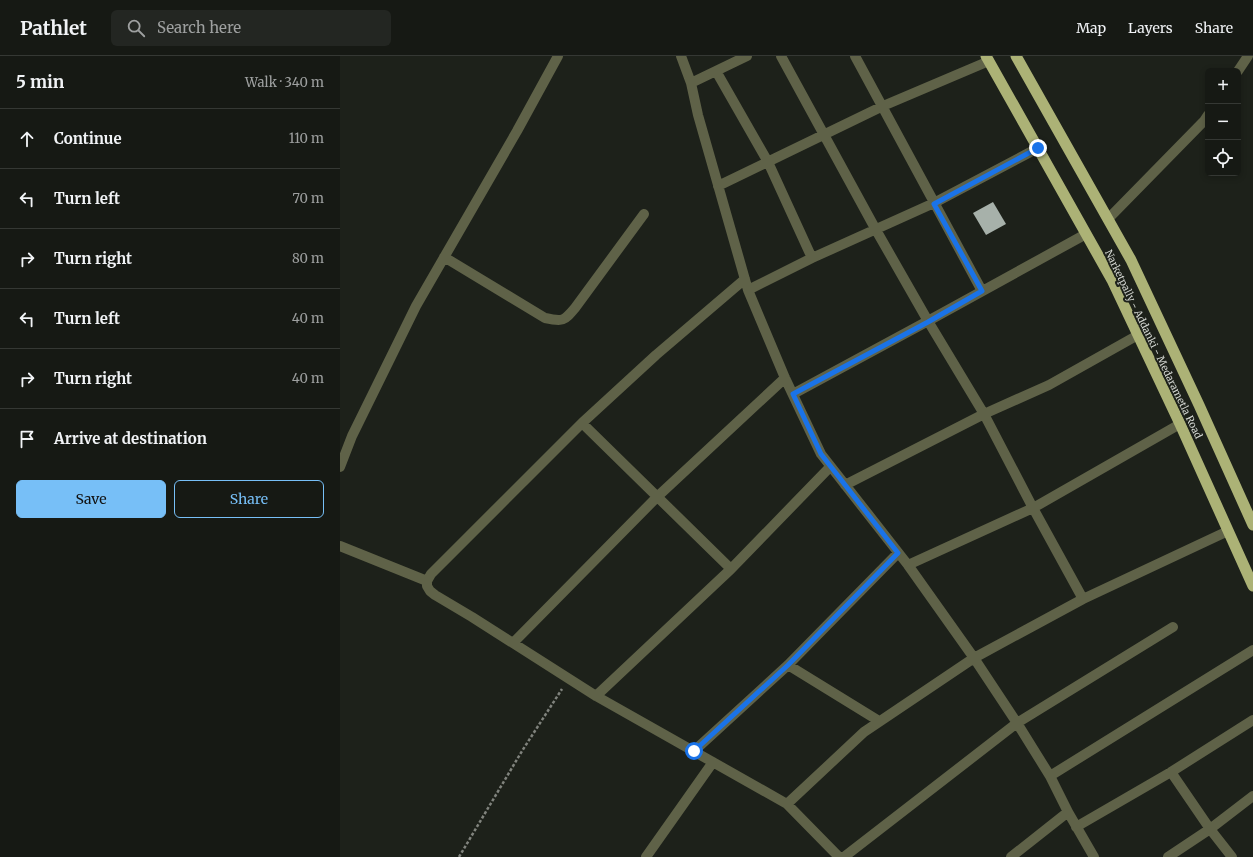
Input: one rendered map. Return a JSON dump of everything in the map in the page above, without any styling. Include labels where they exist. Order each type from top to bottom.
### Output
[{"type":"highway","name":"Narketpally - Addanki - Medarametla Road","points":[[1016,56],[1134,266],[1253,525]]},
{"type":"highway","name":"Narketpally - Addanki - Medarametla Road","points":[[988,59],[1112,280],[1180,424],[1253,586]]},
{"type":"street","points":[[340,467],[352,436],[412,313],[517,131],[558,56]]},
{"type":"street","points":[[681,56],[691,83],[698,115],[748,290],[821,454],[908,565],[974,658],[1050,776],[1076,827],[1094,857]]},
{"type":"street","points":[[691,83],[748,56]]},
{"type":"street","points":[[781,56],[928,322],[984,414],[1083,599]]},
{"type":"street","points":[[856,56],[982,291]]},
{"type":"street","points":[[1240,68],[1248,56]]},
{"type":"street","points":[[718,186],[883,106],[988,59]]},
{"type":"street","points":[[716,72],[768,162],[812,258]]},
{"type":"street","points":[[1108,219],[1205,119]]},
{"type":"street","points":[[748,290],[812,258],[934,204],[1038,148]]},
{"type":"street","points":[[444,257],[545,318],[558,321],[567,318],[644,214]]},
{"type":"street","points":[[793,394],[928,322],[1086,234]]},
{"type":"street","points":[[745,279],[656,355],[582,423],[431,574],[427,581],[427,586],[436,596],[472,617],[596,696],[787,804],[839,857]]},
{"type":"street","points":[[845,485],[984,414],[1049,385],[1138,335]]},
{"type":"street","points":[[513,643],[657,497],[786,378]]},
{"type":"street","points":[[582,423],[731,570]]},
{"type":"street","points":[[908,565],[1033,508],[1180,424]]},
{"type":"street","points":[[596,696],[731,570],[830,467]]},
{"type":"street","points":[[787,804],[864,732],[974,658],[1083,599],[1228,532]]},
{"type":"street","points":[[340,546],[427,581]]},
{"type":"street","points":[[694,751],[788,665],[898,553]]},
{"type":"street","points":[[844,857],[1017,723],[1173,627]]},
{"type":"street","points":[[1050,776],[1253,650]]},
{"type":"street","points":[[788,665],[879,721]]},
{"type":"street","points":[[1076,827],[1171,772],[1253,720]]},
{"type":"street","points":[[646,857],[713,762]]},
{"type":"street","points":[[1171,772],[1210,829],[1232,857]]},
{"type":"street","points":[[1168,857],[1210,829],[1253,796]]},
{"type":"street","points":[[1011,857],[1068,812]]},
{"type":"path","points":[[459,857],[522,751],[568,678]]},
{"type":"building","points":[[993,202],[1006,224],[986,235],[973,213]]},
{"type":"route","points":[[694,751],[788,665],[898,553],[821,454],[793,394],[928,322],[982,291],[934,204],[1038,148]]}]
